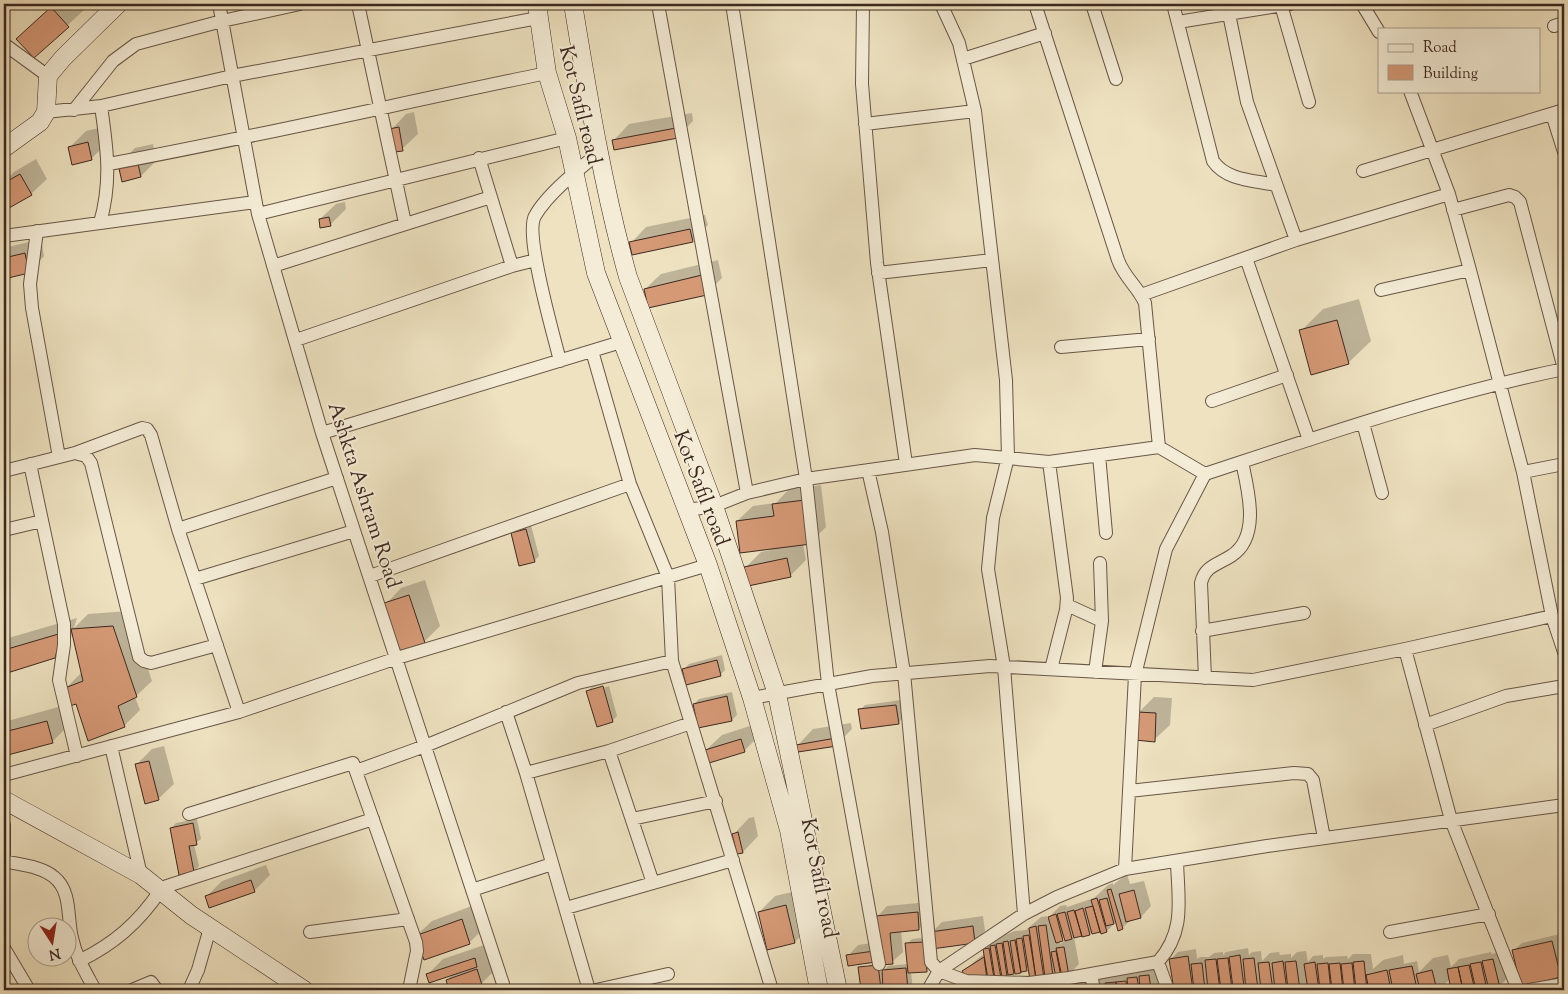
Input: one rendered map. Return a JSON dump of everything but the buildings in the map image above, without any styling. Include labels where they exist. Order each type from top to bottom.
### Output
[{"type":"main road","points":[[4,148],[40,122],[46,112],[48,76],[63,58],[118,4]]},
{"type":"main road","name":"Kot Safil road","points":[[573,4],[610,210],[628,277],[714,506],[777,694],[838,990]]},
{"type":"main road","name":"Kot Safil road","points":[[537,11],[547,73],[567,138],[596,273],[621,342],[688,510],[752,698],[789,830],[819,990]]},
{"type":"main road","points":[[8,806],[141,875],[210,928],[304,990]]},
{"type":"street","name":"Ashkta Ashram Road","points":[[220,4],[256,208],[322,433],[505,990]]},
{"type":"street","points":[[74,110],[113,61],[131,47],[147,40],[222,20],[300,4]]},
{"type":"street","points":[[358,4],[405,223]]},
{"type":"street","points":[[658,4],[746,493]]},
{"type":"street","points":[[732,4],[806,479],[828,684],[879,964]]},
{"type":"street","points":[[864,4],[862,84],[878,273],[906,464]]},
{"type":"street","points":[[941,4],[959,43],[975,111],[1006,380],[1008,457],[992,518],[988,569],[1004,667],[1024,914]]},
{"type":"street","points":[[1035,4],[1121,270],[1141,295],[1147,313],[1159,447]]},
{"type":"street","points":[[1092,4],[1116,78]]},
{"type":"street","points":[[1173,4],[1213,161],[1220,170],[1230,176],[1276,185]]},
{"type":"street","points":[[1178,22],[1285,4],[1309,102]]},
{"type":"street","points":[[1362,4],[1378,30]]},
{"type":"street","points":[[46,112],[101,106],[232,76],[368,50],[537,11]]},
{"type":"street","points":[[1229,14],[1247,102],[1296,240]]},
{"type":"street","points":[[963,59],[1045,33]]},
{"type":"street","points":[[4,44],[48,76]]},
{"type":"street","points":[[109,164],[244,139],[381,107],[547,73]]},
{"type":"street","points":[[1410,92],[1449,194],[1470,270],[1523,472],[1552,616],[1564,652]]},
{"type":"street","points":[[100,223],[105,205],[109,164],[101,106]]},
{"type":"street","points":[[866,124],[975,111]]},
{"type":"street","points":[[1363,172],[1558,112],[1564,152]]},
{"type":"street","points":[[4,236],[100,223],[256,208],[396,180],[479,158],[567,138]]},
{"type":"street","points":[[560,361],[536,260],[532,225],[534,217],[574,172],[600,152]]},
{"type":"street","points":[[479,158],[512,266]]},
{"type":"street","points":[[1141,295],[1296,240],[1449,194]]},
{"type":"street","points":[[1125,869],[1136,675],[1166,548],[1205,474],[1363,423],[1500,382],[1564,368],[1524,210],[1515,197],[1509,195],[1453,210]]},
{"type":"street","points":[[273,266],[490,197]]},
{"type":"street","points":[[37,231],[30,284],[32,308],[59,457]]},
{"type":"street","points":[[1246,258],[1309,440]]},
{"type":"street","points":[[296,340],[512,266],[536,260]]},
{"type":"street","points":[[878,273],[992,260]]},
{"type":"street","points":[[1381,290],[1470,270]]},
{"type":"street","points":[[1061,347],[1149,339]]},
{"type":"street","points":[[322,433],[621,342]]},
{"type":"street","points":[[592,352],[630,484],[668,577],[672,661],[772,990]]},
{"type":"street","points":[[1212,401],[1287,375]]},
{"type":"street","points":[[1363,423],[1382,493]]},
{"type":"street","points":[[4,470],[74,453],[142,428],[147,429],[239,712]]},
{"type":"street","points":[[688,510],[714,506],[746,493],[806,479],[975,455],[1049,462],[1159,447],[1205,474]]},
{"type":"street","points":[[74,453],[86,456],[91,462],[139,657],[151,663],[217,645]]},
{"type":"street","points":[[1100,455],[1106,533]]},
{"type":"street","points":[[1049,462],[1066,586],[1066,605],[1051,669]]},
{"type":"street","points":[[1205,678],[1201,583],[1207,568],[1238,550],[1249,526],[1249,503],[1242,462]]},
{"type":"street","points":[[30,464],[64,624],[64,645],[59,680],[77,756]]},
{"type":"street","points":[[1523,472],[1564,464]]},
{"type":"street","points":[[868,470],[882,532],[904,673],[931,962],[939,971],[966,982],[1029,986],[1158,962],[1168,950],[1176,932],[1177,861]]},
{"type":"street","points":[[178,529],[337,478]]},
{"type":"street","points":[[370,576],[630,484]]},
{"type":"street","points":[[4,530],[42,521]]},
{"type":"street","points":[[195,579],[354,530]]},
{"type":"street","points":[[1095,672],[1102,621],[1100,563]]},
{"type":"street","points":[[4,774],[239,712],[397,658],[708,565]]},
{"type":"street","points":[[1066,605],[1102,621]]},
{"type":"street","points":[[1202,631],[1304,613]]},
{"type":"street","points":[[752,698],[872,676],[990,666],[1253,680],[1405,650],[1552,616]]},
{"type":"street","points":[[1405,650],[1451,820],[1518,990]]},
{"type":"street","points":[[356,771],[425,746],[591,679],[672,661]]},
{"type":"street","points":[[1425,725],[1506,696],[1564,686]]},
{"type":"street","points":[[506,712],[526,772],[589,990]]},
{"type":"street","points":[[526,772],[609,751],[692,722]]},
{"type":"street","points":[[111,746],[141,875]]},
{"type":"street","points":[[609,751],[653,883]]},
{"type":"street","points":[[189,814],[353,763],[408,919],[417,951],[409,990]]},
{"type":"street","points":[[1129,791],[1308,774],[1313,780],[1324,838]]},
{"type":"street","points":[[632,819],[716,801]]},
{"type":"street","points":[[928,990],[939,971],[1024,914],[1057,897],[1125,869],[1324,838],[1564,805]]},
{"type":"street","points":[[79,961],[104,949],[126,933],[145,913],[159,890],[374,820]]},
{"type":"street","points":[[4,825],[4,861],[42,869],[61,884],[79,961],[95,990]]},
{"type":"street","points":[[566,908],[733,860]]},
{"type":"street","points":[[472,890],[552,864]]},
{"type":"street","points":[[1390,932],[1489,914]]},
{"type":"street","points":[[310,932],[408,919]]},
{"type":"street","points":[[189,990],[198,970],[210,928]]},
{"type":"street","points":[[4,948],[28,990]]},
{"type":"street","points":[[1158,962],[1168,990]]},
{"type":"street","points":[[596,990],[668,974]]},
{"type":"street","points":[[1091,974],[1094,990]]},
{"type":"street","points":[[132,990],[151,982],[157,990]]},
{"type":"street","points":[[1529,990],[1564,984]]}]
